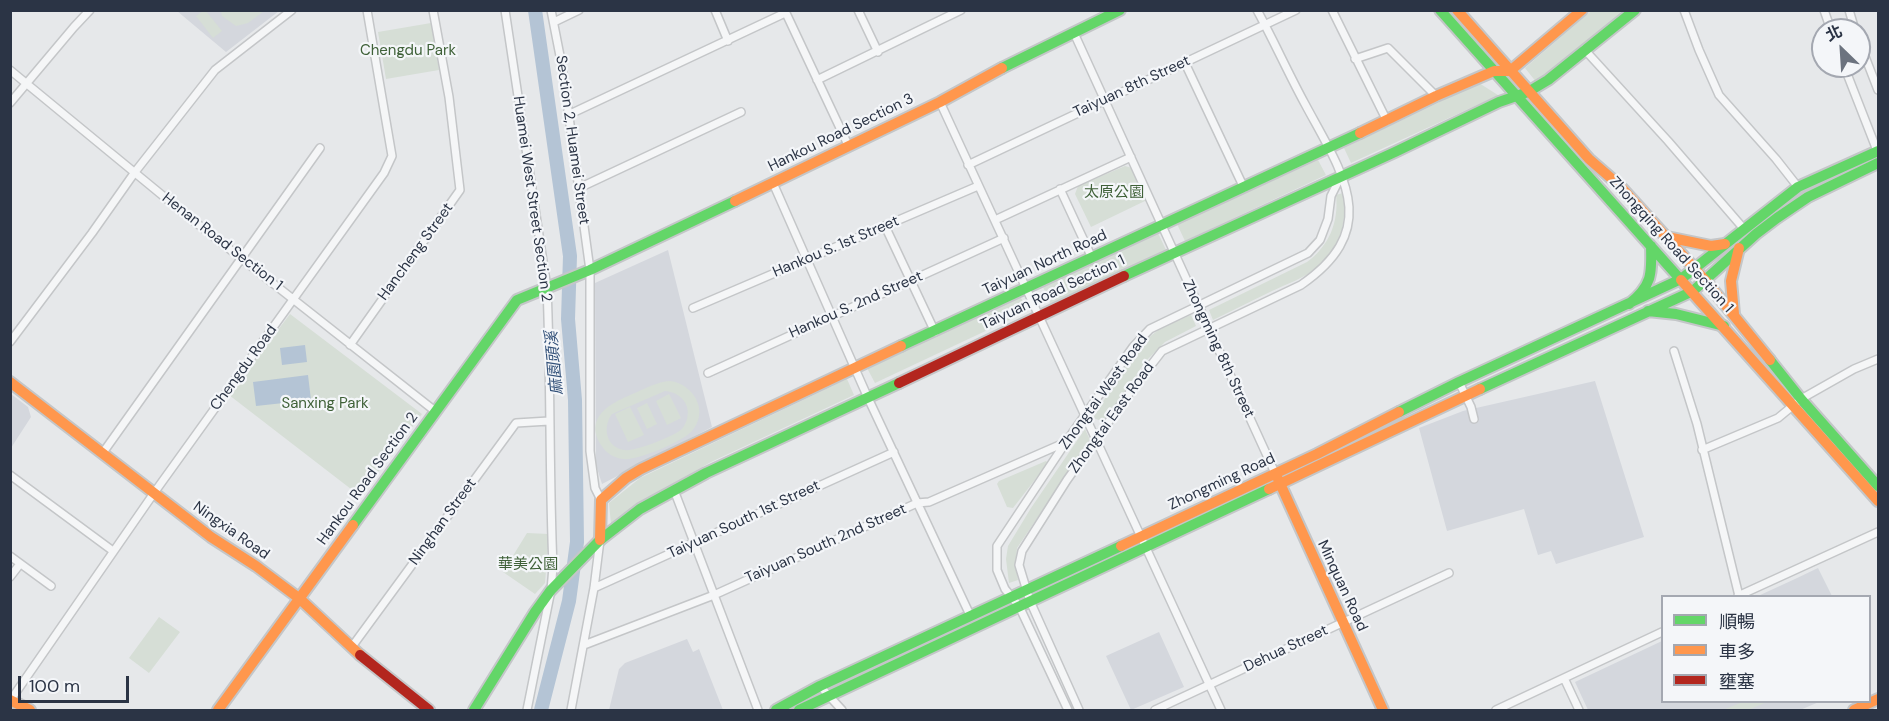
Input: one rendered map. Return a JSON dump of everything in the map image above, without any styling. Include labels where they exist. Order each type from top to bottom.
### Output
[{"type":"street","points":[[10,103],[90,10]]},
{"type":"street","points":[[10,342],[135,172],[214,70],[292,10]]},
{"type":"street","name":"Chengdu Road","points":[[10,700],[154,493],[384,173],[392,156],[367,10]]},
{"type":"street","name":"Hancheng Street","points":[[350,345],[460,190],[449,97],[433,10]]},
{"type":"street","name":"Huamei West Street Section 2","points":[[505,10],[552,286],[549,421],[555,586],[527,711]]},
{"type":"street","name":"Section 2, Huamei Street","points":[[551,10],[590,270],[590,451],[595,488],[601,500]]},
{"type":"street","points":[[554,22],[579,10]]},
{"type":"street","points":[[715,10],[728,40]]},
{"type":"street","points":[[858,10],[878,52]]},
{"type":"street","points":[[817,80],[961,10]]},
{"type":"street","name":"Hankou Road Section 3","points":[[573,277],[849,147],[940,102],[1023,57],[1120,10]]},
{"type":"street","points":[[1257,10],[1341,175]]},
{"type":"street","name":"Taiyuan 8th Street","points":[[968,165],[1296,10]]},
{"type":"street","points":[[1332,10],[1387,121]]},
{"type":"street","name":"Zhongqing Road Section 1","points":[[1440,10],[1724,326],[1878,486]]},
{"type":"street","name":"Zhongqing Road Section 1","points":[[1457,10],[1588,159],[1619,185],[1705,280],[1734,314],[1797,402],[1878,501]]},
{"type":"street","points":[[1509,71],[1582,10]]},
{"type":"street","name":"Taiyuan Road Section 1","points":[[555,586],[588,555],[600,540],[640,509],[674,490],[1039,315],[1499,102],[1528,92],[1548,80],[1635,10]]},
{"type":"street","points":[[1684,10],[1719,95],[1798,187]]},
{"type":"street","points":[[568,115],[785,12],[849,147]]},
{"type":"street","name":"Zhongming 8th Street","points":[[1074,33],[1275,473]]},
{"type":"street","points":[[1355,59],[1388,48],[1436,96]]},
{"type":"street","points":[[1584,49],[1744,229]]},
{"type":"street","points":[[1185,63],[1244,188]]},
{"type":"street","name":"Henan Road Section 1","points":[[10,70],[435,411]]},
{"type":"street","name":"Taiyuan North Road","points":[[601,500],[626,478],[641,469],[1387,121],[1436,96],[1494,71],[1509,71]]},
{"type":"street","points":[[1871,72],[1878,90]]},
{"type":"street","points":[[1849,78],[1878,155]]},
{"type":"street","points":[[940,102],[1221,711]]},
{"type":"street","points":[[579,188],[741,112]]},
{"type":"street","points":[[102,454],[320,148]]},
{"type":"street","name":"Zhongming Road","points":[[799,711],[1030,601],[1275,473],[1459,382],[1682,279],[1798,187],[1878,155]]},
{"type":"street","name":"Zhongming Road","points":[[776,711],[820,686],[1010,596],[1280,484],[1692,291],[1739,248],[1777,218],[1878,155]]},
{"type":"street","points":[[995,219],[1131,157]]},
{"type":"street","name":"Zhongtai West Road","points":[[1068,711],[1019,606],[1010,596],[997,570],[997,546],[1133,347],[1150,329],[1308,253],[1320,240],[1328,219],[1331,196],[1341,175]]},
{"type":"street","name":"Zhongtai East Road","points":[[1079,711],[1030,601],[1019,565],[1022,552],[1067,480],[1162,351],[1301,285],[1332,260],[1345,235],[1349,218],[1348,192],[1341,175]]},
{"type":"street","points":[[773,183],[868,398],[970,615]]},
{"type":"street","name":"Hankou S. 1st Street","points":[[693,308],[978,186]]},
{"type":"street","points":[[1060,189],[1092,258]]},
{"type":"street","points":[[885,226],[935,332]]},
{"type":"street","points":[[1666,237],[1711,246],[1725,244]]},
{"type":"street","name":"Hankou S. 2nd Street","points":[[708,372],[1004,238]]},
{"type":"street","points":[[1629,304],[1644,293],[1652,272],[1651,246]]},
{"type":"street","points":[[1734,314],[1731,281],[1739,248]]},
{"type":"street","name":"Hankou Road Section 2","points":[[218,711],[517,300],[573,277]]},
{"type":"street","points":[[1648,311],[1676,314],[1724,326]]},
{"type":"street","points":[[1674,351],[1697,424],[1739,595]]},
{"type":"street","points":[[1702,450],[1778,418],[1797,402],[1854,369],[1878,359]]},
{"type":"street","name":"Ningxia Road","points":[[10,382],[211,537],[256,566],[300,599],[351,648],[429,711]]},
{"type":"street","points":[[1459,382],[1474,419]]},
{"type":"street","name":"Ninghan Street","points":[[351,648],[516,423],[549,421]]},
{"type":"street","name":"Taiyuan South 2nd Street","points":[[584,645],[714,595],[917,503],[929,502],[1066,442]]},
{"type":"street","name":"Taiyuan South 1st Street","points":[[594,588],[894,452]]},
{"type":"street","name":"Minquan Road","points":[[1275,473],[1383,711]]},
{"type":"street","points":[[10,475],[113,551]]},
{"type":"street","points":[[674,490],[758,711]]},
{"type":"street","points":[[572,711],[594,588],[600,540],[601,500]]},
{"type":"street","points":[[1741,595],[1878,532]]},
{"type":"street","points":[[10,556],[51,586]]},
{"type":"street","points":[[10,577],[20,564]]},
{"type":"street","name":"Dehua Street","points":[[1155,711],[1449,573]]},
{"type":"street","points":[[474,711],[535,612],[555,586]]},
{"type":"street","points":[[1496,711],[1661,632]]},
{"type":"street","points":[[1564,678],[1580,711]]},
{"type":"street","points":[[820,686],[842,711]]},
{"type":"street","points":[[10,700],[30,711]]},
{"type":"street","points":[[1854,711],[1870,703]]},
{"type":"shaded area","points":[[177,11],[279,11],[226,52]]},
{"type":"shaded area","points":[[668,250],[712,427],[602,484],[596,465],[595,283]]},
{"type":"shaded area","points":[[1595,381],[1644,537],[1556,564],[1551,551],[1538,555],[1524,509],[1447,531],[1419,428],[1463,411]]},
{"type":"shaded area","points":[[11,394],[28,407],[31,417],[11,448]]},
{"type":"shaded area","points":[[1818,568],[1832,595],[1760,595]]},
{"type":"shaded area","points":[[1159,632],[1184,687],[1131,710],[1106,656]]},
{"type":"shaded area","points":[[687,639],[693,652],[699,649],[723,710],[609,710],[619,669],[625,663]]},
{"type":"shaded area","points":[[1661,641],[1661,703],[1817,703],[1800,710],[1588,710],[1575,682]]},
{"type":"green space","points":[[221,10],[264,11],[248,23],[236,26],[222,16]]},
{"type":"green space","points":[[206,11],[222,31],[213,38],[196,16]]},
{"type":"green space","points":[[1591,11],[1628,11],[1537,83],[1525,68]]},
{"type":"green space","name":"Chengdu Park","points":[[431,23],[439,70],[386,79],[378,32]]},
{"type":"green space","points":[[1479,83],[1501,97],[1488,100],[1351,163],[1344,148]]},
{"type":"green space","points":[[1318,160],[1326,175],[1185,241],[1177,224]]},
{"type":"green space","name":"太原公園","points":[[1125,166],[1132,168],[1147,200],[1091,227],[1075,194],[1078,186]]},
{"type":"green space","points":[[1343,193],[1343,224],[1337,244],[1325,261],[1301,278],[1213,320],[1209,310],[1315,256],[1331,233],[1336,215],[1336,195]]},
{"type":"green space","points":[[1157,231],[1167,252],[1051,305],[1043,287]]},
{"type":"green space","points":[[1020,296],[1028,311],[875,383],[867,368]]},
{"type":"green space","name":"Sanxing Park","points":[[290,314],[422,414],[360,496],[229,395]]},
{"type":"green space","points":[[1191,315],[1196,326],[1165,342],[1145,362],[1105,422],[1093,418],[1129,360],[1147,339],[1169,324]]},
{"type":"green space","points":[[847,379],[854,395],[711,462],[660,491],[611,524],[609,503],[640,478]]},
{"type":"green space","points":[[665,382],[679,383],[686,387],[697,400],[699,416],[691,432],[669,445],[638,457],[623,459],[608,453],[596,435],[598,418],[610,406],[626,397]],"holes":[[[665,391],[676,394],[686,403],[688,413],[682,429],[637,449],[625,450],[610,441],[607,425],[612,414]]]},
{"type":"green space","points":[[669,394],[681,418],[667,425],[656,401]]},
{"type":"green space","points":[[647,403],[657,424],[647,429],[637,408]]},
{"type":"green space","points":[[630,407],[644,435],[628,442],[615,414]]},
{"type":"green space","points":[[1085,429],[1090,440],[1017,548],[1018,580],[1009,583],[1006,559],[1008,546]]},
{"type":"green space","points":[[1046,461],[1048,463],[1013,508],[1007,507],[997,484],[999,481]]},
{"type":"green space","name":"華美公園","points":[[527,533],[549,534],[545,583],[535,594],[503,572]]},
{"type":"green space","points":[[159,617],[180,632],[149,673],[129,658]]},
{"type":"green space","points":[[1740,703],[1765,703],[1748,710],[1723,710]]},
{"type":"water","points":[[305,345],[307,362],[282,365],[280,348]]},
{"type":"water","points":[[308,375],[311,400],[256,406],[253,382]]},
{"type":"waterway","name":"麻園頭溪","points":[[535,10],[570,256],[568,319],[575,400],[577,542],[569,601],[541,710]]},
{"type":"traffic: fast","points":[[1002,68],[1120,10]]},
{"type":"traffic: fast","points":[[1440,10],[1681,280]]},
{"type":"traffic: fast","points":[[1124,276],[1499,102],[1528,92],[1548,80],[1635,10]]},
{"type":"traffic: fast","points":[[901,346],[1360,133]]},
{"type":"traffic: fast","points":[[1399,412],[1681,279],[1798,187],[1878,151]]},
{"type":"traffic: fast","points":[[1480,389],[1693,291],[1777,218],[1808,197],[1878,163]]},
{"type":"traffic: fast","points":[[353,525],[517,300],[590,270],[735,201]]},
{"type":"traffic: fast","points":[[1629,304],[1642,291],[1649,279],[1651,246]]},
{"type":"traffic: fast","points":[[1648,311],[1676,314],[1724,326]]},
{"type":"traffic: fast","points":[[1770,360],[1801,399],[1878,486]]},
{"type":"traffic: fast","points":[[474,710],[551,590],[600,540],[640,509],[706,473],[899,383]]},
{"type":"traffic: fast","points":[[799,710],[1269,489]]},
{"type":"traffic: fast","points":[[776,710],[820,686],[1121,546]]},
{"type":"traffic: slow","points":[[1457,10],[1589,159],[1619,185],[1705,280],[1770,360]]},
{"type":"traffic: slow","points":[[1360,133],[1494,71],[1510,71],[1582,10]]},
{"type":"traffic: slow","points":[[735,201],[940,102],[1002,68]]},
{"type":"traffic: slow","points":[[1667,237],[1711,246],[1725,244]]},
{"type":"traffic: slow","points":[[1734,314],[1731,281],[1739,248]]},
{"type":"traffic: slow","points":[[1681,280],[1878,501]]},
{"type":"traffic: slow","points":[[600,540],[601,500],[626,478],[901,346]]},
{"type":"traffic: slow","points":[[10,382],[211,537],[256,566],[300,599],[360,655]]},
{"type":"traffic: slow","points":[[1269,489],[1480,389]]},
{"type":"traffic: slow","points":[[1121,546],[1317,454],[1399,412]]},
{"type":"traffic: slow","points":[[1278,479],[1383,710]]},
{"type":"traffic: slow","points":[[218,710],[353,525]]},
{"type":"traffic: slow","points":[[1871,702],[1878,699]]},
{"type":"traffic: slow","points":[[10,700],[30,710]]},
{"type":"traffic: slow","points":[[1854,710],[1869,703]]},
{"type":"traffic: jam","points":[[899,383],[1124,276]]},
{"type":"traffic: jam","points":[[360,655],[429,710]]}]
